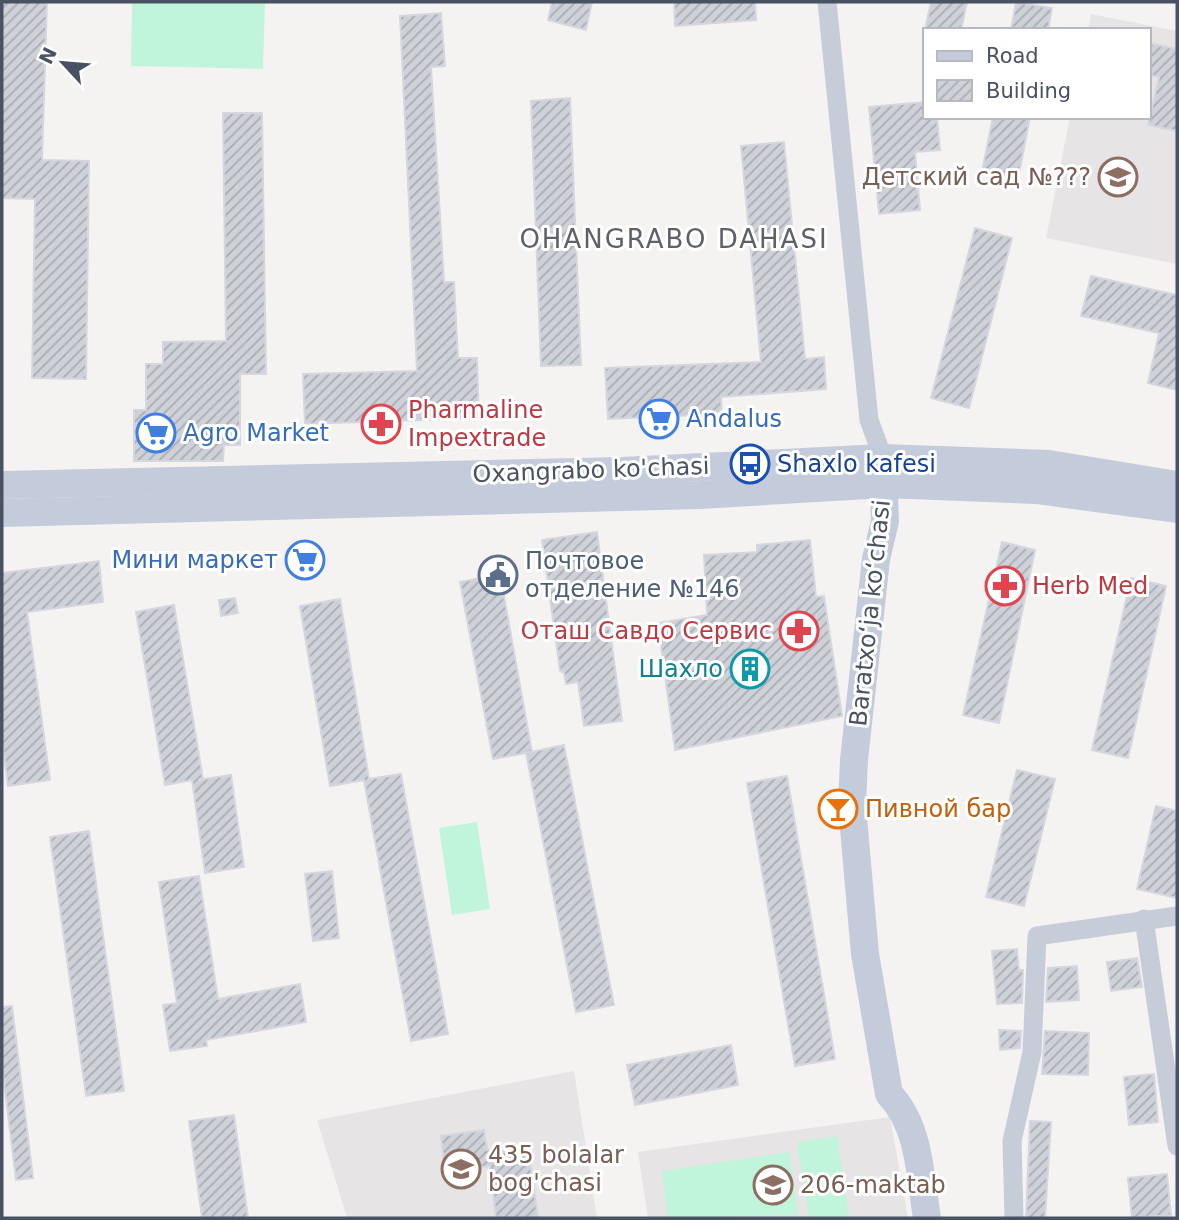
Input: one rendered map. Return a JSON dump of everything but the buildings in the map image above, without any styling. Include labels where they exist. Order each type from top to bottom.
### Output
[{"type":"main road","name":"Oxangrabo ko'chasi","points":[[2,513],[1049,464],[1177,485]]},
{"type":"main road","name":"Oxangrabo ko'chasi","points":[[883,471],[1177,509]]},
{"type":"main road","name":"Baratxoʻja koʻchasi","points":[[883,471],[885,522],[876,559],[854,760],[854,853],[865,954],[889,1094],[901,1107],[911,1127],[927,1218]]},
{"type":"main road","name":"Oxangrabo ko'chasi","points":[[2,485],[604,484]]},
{"type":"street","name":"Baratxoʻja koʻchasi","points":[[827,2],[869,420],[883,471]]},
{"type":"street","points":[[1014,1218],[1012,1141],[1019,1122],[1032,1052],[1037,936],[1177,916]]},
{"type":"street","points":[[1144,919],[1177,1146]]},
{"type":"shaded area","name":"Детский сад №???","points":[[1091,14],[1177,31],[1177,264],[1046,238],[1070,119],[1151,119],[1151,28],[1088,28]]},
{"type":"shaded area","name":"435 bolalar bog'chasi","points":[[574,1071],[597,1218],[347,1218],[317,1120]]},
{"type":"shaded area","name":"206-maktab","points":[[890,1117],[908,1218],[648,1218],[638,1152]]},
{"type":"green space","points":[[132,2],[265,2],[263,69],[131,66]]},
{"type":"green space","points":[[477,822],[490,909],[452,915],[439,828]]},
{"type":"green space","points":[[837,1136],[849,1218],[809,1218],[797,1142]]},
{"type":"green space","points":[[789,1152],[798,1215],[668,1218],[662,1171]]},
{"type":"place","name":"Детский сад №???","points":[[1118,177]]},
{"type":"place","name":"Andalus","points":[[659,419]]},
{"type":"place","name":"Pharmaline Impextrade","points":[[381,424]]},
{"type":"place","name":"Agro Market","points":[[156,433]]},
{"type":"place","name":"Shaxlo kafesi","points":[[750,464]]},
{"type":"place","name":"Мини маркет","points":[[305,560]]},
{"type":"place","name":"Почтовое отделение №146","points":[[498,575]]},
{"type":"place","name":"Herb Med","points":[[1005,586]]},
{"type":"place","name":"Оташ Савдо Сервис","points":[[799,631]]},
{"type":"place","name":"Шахло","points":[[750,669]]},
{"type":"place","name":"Пивной бар","points":[[838,809]]},
{"type":"place","name":"435 bolalar bog'chasi","points":[[461,1169]]},
{"type":"place","name":"206-maktab","points":[[773,1185]]},
{"type":"district","name":"OHANGRABO DAHASI","points":[[674,239]]}]
